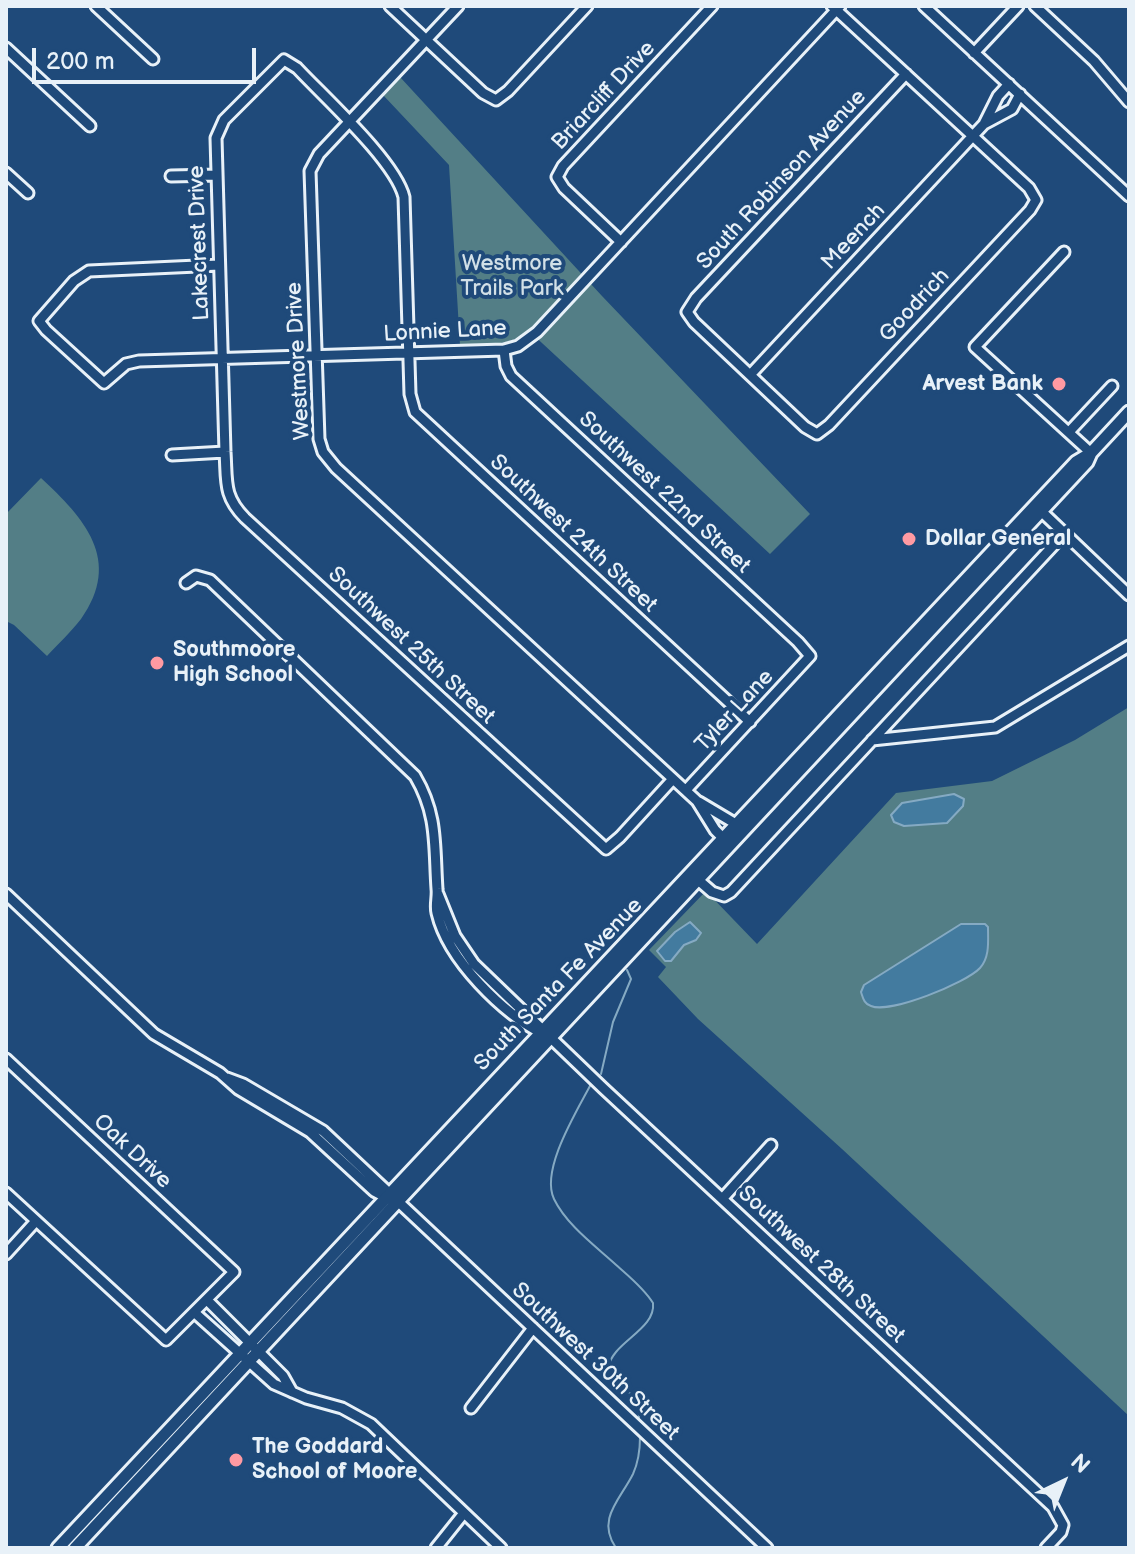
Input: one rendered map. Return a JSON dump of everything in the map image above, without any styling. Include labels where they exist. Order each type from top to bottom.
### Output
[{"type":"main road","name":"South Santa Fe Avenue","points":[[58,1548],[255,1347],[741,827],[1076,462],[1091,453],[1129,412]]},
{"type":"main road","name":"South Santa Fe Avenue","points":[[741,827],[1087,462],[1091,453]]},
{"type":"main road","name":"South Santa Fe Avenue","points":[[545,1034],[697,879],[727,842]]},
{"type":"main road","name":"South Santa Fe Avenue","points":[[75,1548],[245,1357]]},
{"type":"street","points":[[96,6],[153,59]]},
{"type":"street","points":[[390,6],[483,93],[496,100],[587,6]]},
{"type":"street","name":"Westmore Drive","points":[[458,6],[319,154],[310,171],[319,439],[327,458],[686,790],[727,842]]},
{"type":"street","name":"Briarcliff Drive","points":[[621,242],[564,188],[557,177],[563,166],[712,6]]},
{"type":"street","points":[[924,6],[1129,196]]},
{"type":"street","points":[[974,53],[1018,6]]},
{"type":"street","points":[[1035,6],[1094,61],[1129,102]]},
{"type":"street","points":[[836,7],[972,137]]},
{"type":"street","name":"Lonnie Lane","points":[[219,265],[89,271],[74,281],[39,321],[104,383],[131,362],[504,350],[518,346],[531,337],[621,242],[836,7]]},
{"type":"street","points":[[6,48],[90,126]]},
{"type":"street","name":"Southwest 24th Street","points":[[284,60],[297,68],[392,170],[402,190],[410,394],[415,412],[750,722]]},
{"type":"street","name":"Lakecrest Drive","points":[[225,452],[216,175],[218,130],[272,69],[284,60]]},
{"type":"street","name":"South Robinson Avenue","points":[[750,375],[687,312],[696,298],[906,74]]},
{"type":"street","name":"Meench","points":[[750,375],[984,124],[998,96],[1009,84]]},
{"type":"street","name":"Meench","points":[[984,124],[1012,109],[1020,94]]},
{"type":"street","name":"Goodrich","points":[[750,375],[805,427],[817,434],[829,425],[1030,210],[1036,200],[1029,188],[972,137]]},
{"type":"street","points":[[6,173],[28,193]]},
{"type":"street","points":[[171,176],[216,175]]},
{"type":"street","points":[[1064,252],[975,347],[1091,453]]},
{"type":"street","name":"Southwest 22nd Street","points":[[504,350],[511,376],[810,656]]},
{"type":"street","points":[[1069,432],[1112,386]]},
{"type":"street","points":[[172,455],[225,452]]},
{"type":"street","name":"Southwest 25th Street","points":[[225,452],[228,494],[238,511],[606,849],[673,779]]},
{"type":"street","points":[[1041,511],[1129,595]]},
{"type":"street","points":[[697,879],[718,895],[731,892],[1064,534]]},
{"type":"street","name":"Southwest 28th Street","points":[[186,583],[196,576],[210,580],[415,776],[432,813],[438,894],[467,956],[545,1034],[1045,1499],[1063,1521],[1061,1532],[1046,1548]]},
{"type":"street","points":[[871,740],[995,727],[1129,646]]},
{"type":"street","name":"Tyler Lane","points":[[686,790],[810,656]]},
{"type":"street","name":"Westmore Drive","points":[[697,801],[741,827]]},
{"type":"street","name":"Southwest 30th Street","points":[[6,894],[154,1034],[227,1078],[314,1124],[767,1548]]},
{"type":"street","name":"Oak Drive","points":[[6,1059],[234,1272],[207,1300]]},
{"type":"street","points":[[723,1198],[771,1145]]},
{"type":"street","points":[[6,1193],[166,1340],[207,1300],[283,1376],[292,1392]]},
{"type":"street","points":[[6,1254],[36,1221]]},
{"type":"street","points":[[195,1313],[274,1384],[342,1408],[371,1424],[501,1548]]},
{"type":"street","points":[[471,1408],[533,1328]]},
{"type":"street","points":[[436,1548],[464,1513]]},
{"type":"green space","name":"Westmore Trails Park","points":[[400,77],[602,296],[810,514],[770,554],[529,331],[505,342],[460,345],[449,165],[383,95]]},
{"type":"green space","points":[[41,478],[84,525],[93,541],[99,578],[93,598],[81,619],[47,656],[6,621],[6,514]]},
{"type":"green space","points":[[1129,707],[1129,1416],[698,1019],[658,977],[666,967],[649,950],[706,891],[757,944],[896,793],[992,781],[1075,740]]},
{"type":"water","points":[[954,794],[964,799],[963,806],[947,823],[904,826],[894,822],[891,815],[902,803]]},
{"type":"water","points":[[690,922],[701,933],[696,940],[684,945],[671,961],[665,961],[657,951]]},
{"type":"water","points":[[961,924],[985,924],[988,927],[987,954],[980,968],[927,996],[894,1006],[871,1006],[865,1002],[861,992],[864,985]]},
{"type":"waterway","points":[[601,1074],[613,1022],[631,979],[627,970]]},
{"type":"waterway","points":[[591,1084],[562,1141],[551,1187],[559,1208],[573,1225],[635,1282],[653,1303],[648,1321],[617,1351],[608,1368],[636,1402],[639,1418]]},
{"type":"waterway","points":[[616,1548],[610,1538],[609,1519],[635,1470],[640,1437]]},
{"type":"place","name":"Arvest Bank","points":[[1059,384]]},
{"type":"place","name":"Dollar General","points":[[909,539]]},
{"type":"place","name":"Southmoore High School","points":[[157,663]]},
{"type":"place","name":"The Goddard School of Moore","points":[[236,1460]]}]
